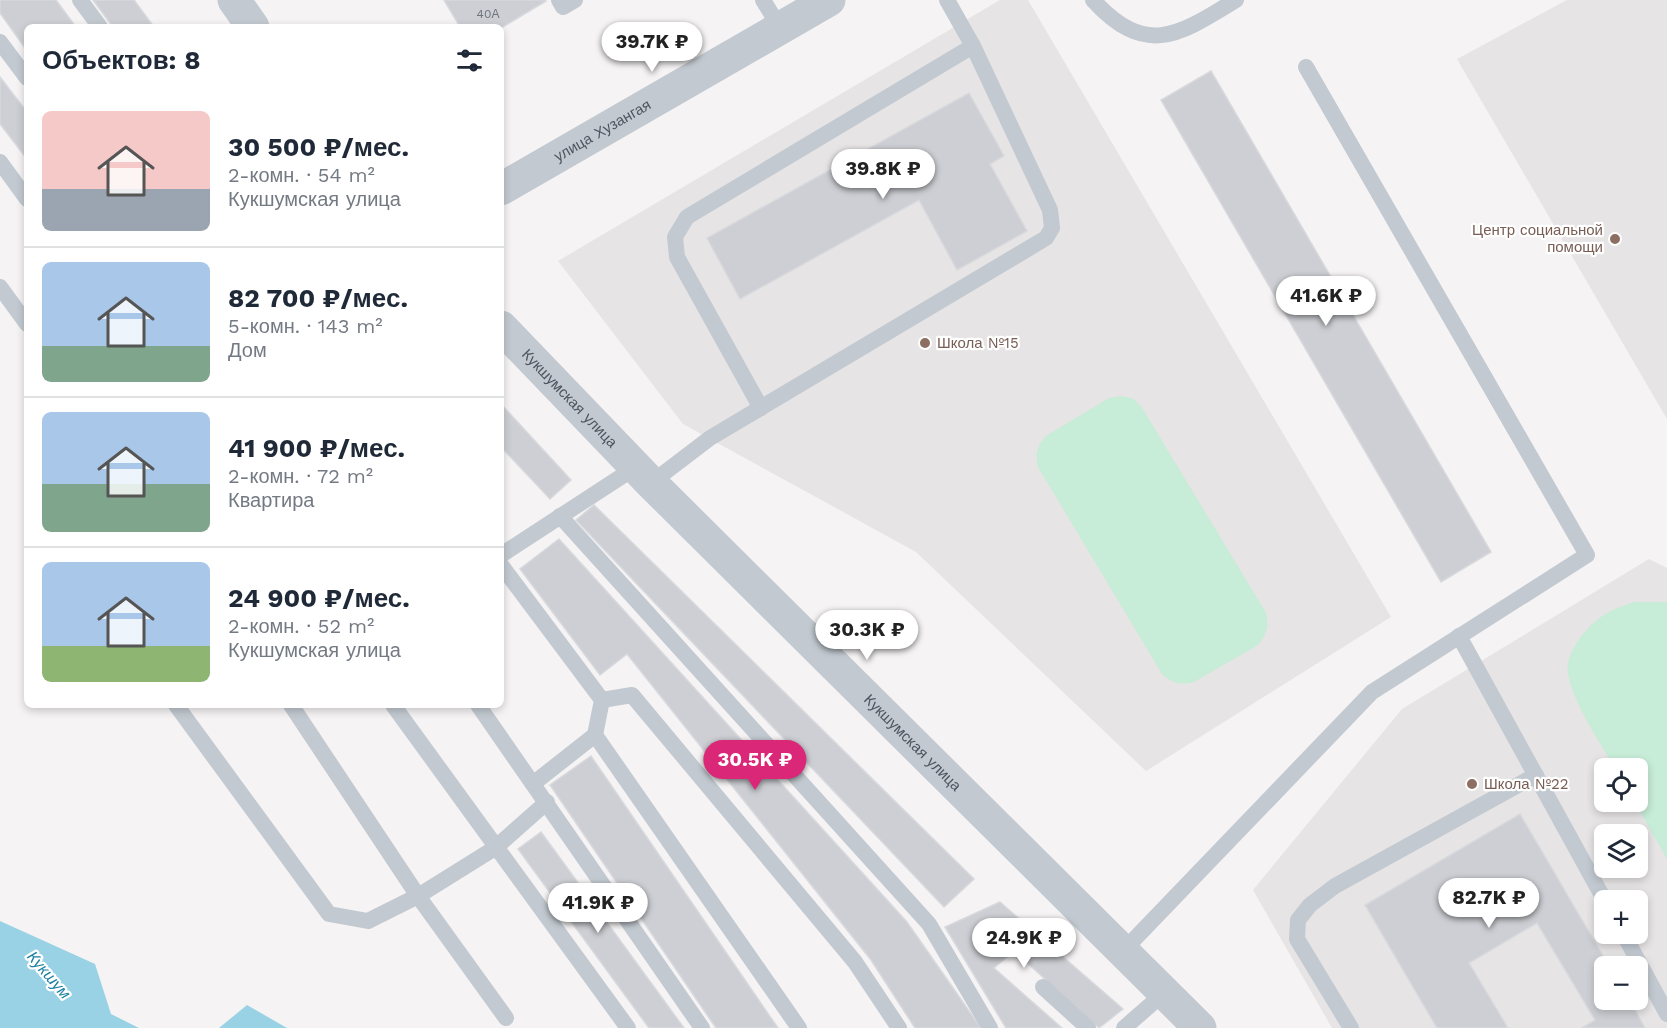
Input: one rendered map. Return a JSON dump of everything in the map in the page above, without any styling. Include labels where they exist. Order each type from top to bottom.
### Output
[{"type":"street","points":[[234,0],[251,24]]},
{"type":"street","name":"улица Хузангая","points":[[504,187],[829,0]]},
{"type":"street","name":"Кукшумская улица","points":[[504,330],[643,475],[1200,1028]]},
{"type":"lane","points":[[80,0],[98,24]]},
{"type":"lane","points":[[559,0],[563,7],[575,0]]},
{"type":"lane","points":[[763,0],[780,28]]},
{"type":"lane","points":[[504,553],[560,516],[643,475],[710,438],[1046,238],[1052,228],[1050,210],[973,46],[947,0]]},
{"type":"lane","points":[[1093,0],[1106,15],[1138,34],[1165,37],[1195,25],[1236,0]]},
{"type":"lane","points":[[0,42],[24,74]]},
{"type":"lane","points":[[761,408],[677,257],[675,237],[687,217],[973,46]]},
{"type":"lane","points":[[1123,951],[1372,692],[1587,555],[1306,67]]},
{"type":"lane","points":[[0,162],[24,195]]},
{"type":"lane","points":[[0,287],[24,320]]},
{"type":"lane","points":[[560,516],[929,924],[990,1028]]},
{"type":"lane","points":[[504,570],[602,700],[596,735],[534,783]]},
{"type":"lane","points":[[1459,636],[1599,890]]},
{"type":"lane","points":[[602,700],[632,696],[855,962],[899,1028]]},
{"type":"lane","points":[[178,708],[330,914],[368,921],[418,896],[495,848],[547,801]]},
{"type":"lane","points":[[293,708],[418,896],[506,1018]]},
{"type":"lane","points":[[395,708],[628,1028]]},
{"type":"lane","points":[[480,708],[547,801],[702,1028]]},
{"type":"lane","points":[[596,735],[800,1028]]},
{"type":"lane","points":[[1351,1028],[1297,939],[1298,920],[1310,905],[1335,886],[1536,775]]},
{"type":"lane","points":[[1629,944],[1667,1014]]},
{"type":"lane","points":[[1043,987],[1088,1028]]},
{"type":"lane","points":[[1124,1028],[1164,993]]},
{"type":"shaded area","name":"Школа №15","points":[[1000,0],[1028,0],[1391,617],[1146,771],[916,552],[683,424],[558,261]]},
{"type":"shaded area","name":"Центр социальной помощи","points":[[1567,0],[1667,0],[1667,419],[1457,59]]},
{"type":"shaded area","name":"Школа №22","points":[[1649,559],[1667,568],[1667,1028],[1332,1028],[1253,890],[1402,709]]},
{"type":"green space","points":[[1121,396],[1132,398],[1141,406],[1266,613],[1266,630],[1258,645],[1194,682],[1177,683],[1162,674],[1038,467],[1038,450],[1046,436],[1109,398]]},
{"type":"green space","points":[[1634,602],[1667,602],[1667,859],[1640,812],[1648,812],[1648,758],[1609,758],[1577,701],[1568,674],[1568,663],[1577,642],[1598,619],[1614,609]]},
{"type":"water","name":"Кукшум","points":[[0,921],[95,964],[111,1014],[139,1028],[0,1028]]},
{"type":"water","points":[[247,1005],[287,1028],[219,1028]]},
{"type":"building","points":[[0,0],[56,0],[74,24],[24,24],[24,47],[0,13]]},
{"type":"building","points":[[93,0],[134,0],[152,24],[111,24]]},
{"type":"building","points":[[444,0],[546,1],[504,26],[504,24],[458,24]]},
{"type":"building","points":[[1211,71],[1491,552],[1441,582],[1161,100]]},
{"type":"building","points":[[0,77],[24,108],[24,155],[0,124]]},
{"type":"building","points":[[969,93],[1004,156],[990,164],[1027,231],[957,270],[919,200],[740,299],[707,238]]},
{"type":"building","points":[[504,407],[571,480],[550,499],[504,450]]},
{"type":"building","points":[[594,505],[974,879],[944,907],[576,520]]},
{"type":"building","points":[[559,539],[907,922],[981,1028],[915,1028],[871,960],[627,654],[600,675],[520,569]]},
{"type":"building","points":[[591,756],[778,1028],[716,1028],[550,785]]},
{"type":"building","points":[[1520,814],[1594,944],[1603,956],[1594,956],[1594,1010],[1635,1010],[1645,1028],[1582,1028],[1595,1020],[1537,923],[1469,963],[1508,1028],[1437,1028],[1365,905]]},
{"type":"building","points":[[541,832],[684,1028],[649,1028],[518,849]]},
{"type":"building","points":[[1000,902],[1123,1009],[1099,1028],[1014,951],[994,968],[1062,1028],[1006,1028],[945,927]]},
{"type":"place","name":"Центр социальной помощи","points":[[1615,239]]},
{"type":"place","name":"Школа №15","points":[[925,343]]},
{"type":"place","name":"Школа №22","points":[[1472,784]]}]
